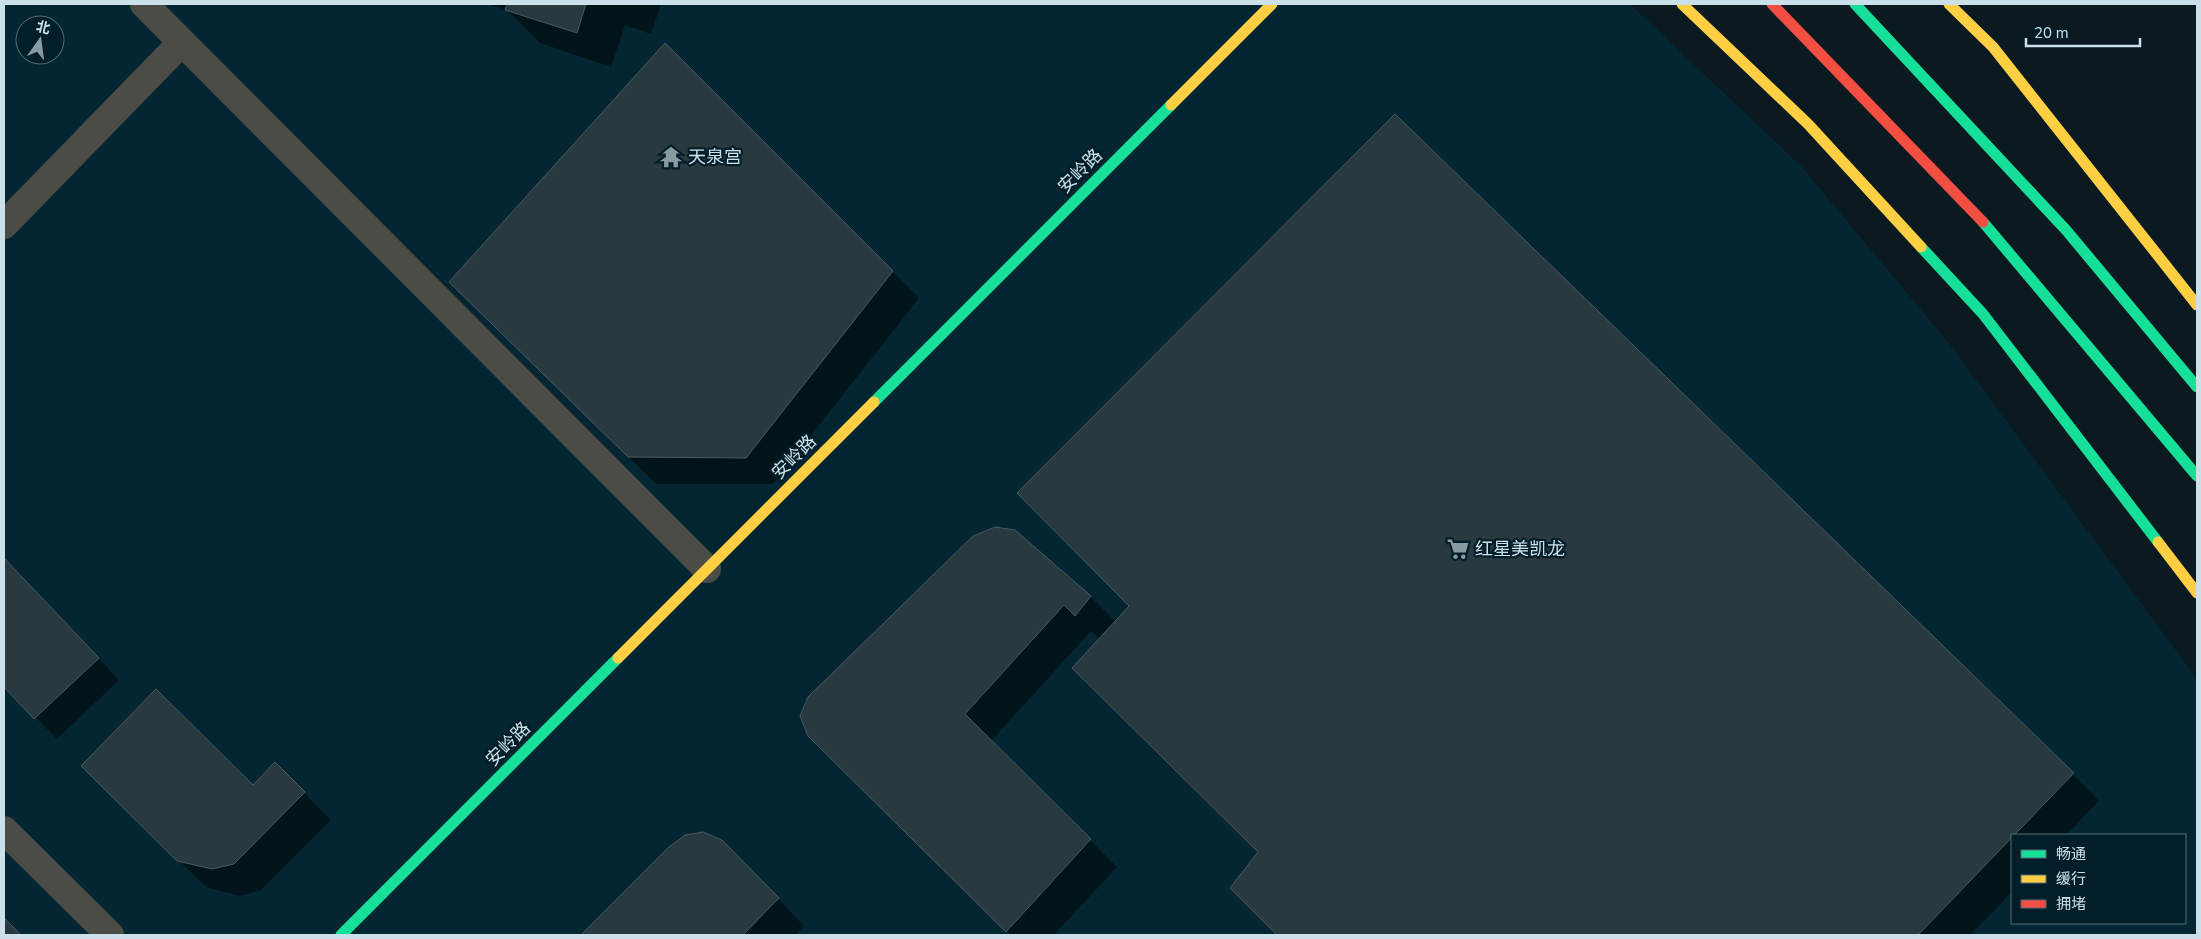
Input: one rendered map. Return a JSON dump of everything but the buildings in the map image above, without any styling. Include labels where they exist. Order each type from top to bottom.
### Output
[{"type":"main road","name":"安岭路","points":[[341,935],[1272,4]]},
{"type":"main road","points":[[1682,4],[1808,124],[1983,314],[2197,593]]},
{"type":"main road","points":[[1772,4],[1973,210],[2197,476]]},
{"type":"main road","points":[[1855,4],[2066,230],[2197,387]]},
{"type":"main road","points":[[1949,4],[1993,48],[2197,305]]},
{"type":"street","points":[[144,4],[707,569]]},
{"type":"street","points":[[4,225],[182,42]]},
{"type":"street","points":[[4,830],[110,935]]},
{"type":"shaded area","points":[[4,4],[1630,4],[1801,166],[1948,342],[2197,679],[2197,935],[4,935]]},
{"type":"traffic: fast","points":[[1855,4],[2066,230],[2197,387]]},
{"type":"traffic: fast","points":[[874,402],[1171,105]]},
{"type":"traffic: fast","points":[[1983,222],[2197,476]]},
{"type":"traffic: fast","points":[[1921,247],[1983,314],[2158,542]]},
{"type":"traffic: fast","points":[[341,935],[618,658]]},
{"type":"traffic: slow","points":[[1171,105],[1272,4]]},
{"type":"traffic: slow","points":[[1682,4],[1808,124],[1921,247]]},
{"type":"traffic: slow","points":[[1949,4],[1993,47],[2197,305]]},
{"type":"traffic: slow","points":[[618,658],[874,402]]},
{"type":"traffic: slow","points":[[2158,542],[2197,593]]},
{"type":"traffic: jam","points":[[1772,4],[1983,222]]},
{"type":"place","name":"天泉宫","points":[[671,157]]},
{"type":"place","name":"红星美凯龙","points":[[1458,549]]}]
